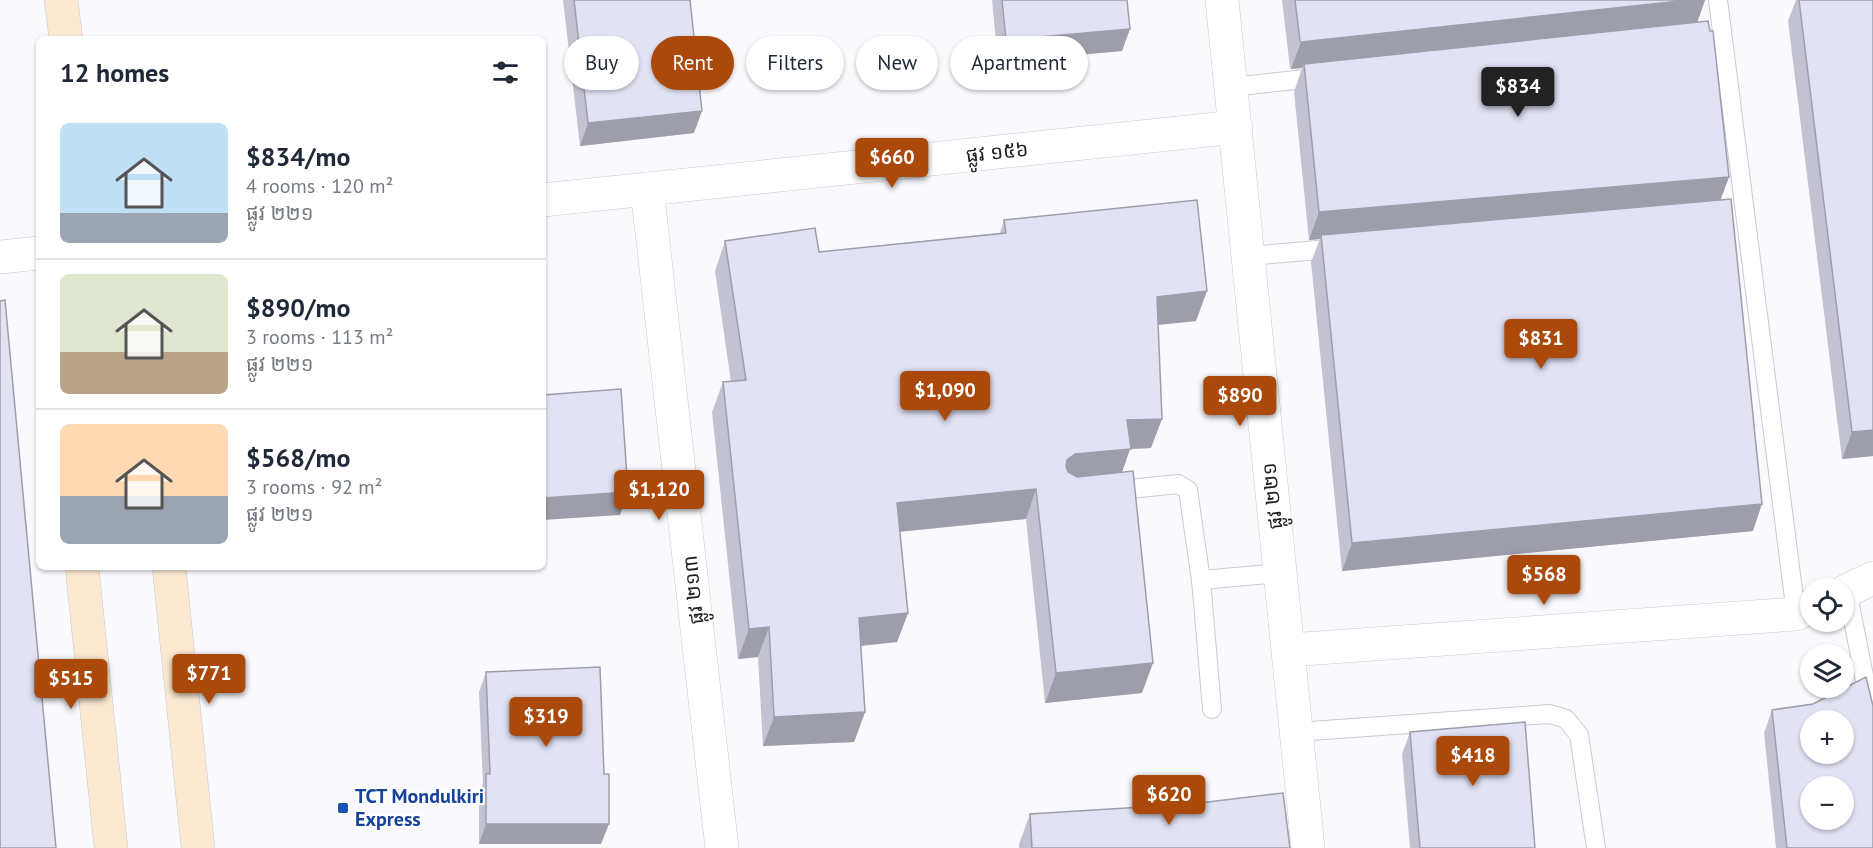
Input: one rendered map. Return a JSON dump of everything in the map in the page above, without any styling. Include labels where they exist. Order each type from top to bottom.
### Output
[{"type":"main road","points":[[62,0],[66,36]]},
{"type":"main road","points":[[82,570],[111,848]]},
{"type":"main road","points":[[169,570],[198,848]]},
{"type":"street","name":"ផ្លូវ ២២១","points":[[1222,0],[1308,848]]},
{"type":"street","name":"ផ្លូវ ១៥៦","points":[[546,200],[1236,127]]},
{"type":"street","name":"ផ្លូវ ២១៣","points":[[647,189],[722,848]]},
{"type":"street","points":[[0,257],[36,253]]},
{"type":"street","points":[[1289,650],[1800,611]]},
{"type":"lane","points":[[1718,0],[1717,34],[1739,214],[1800,592]]},
{"type":"lane","points":[[1232,87],[1337,76]]},
{"type":"lane","points":[[1249,256],[1355,247]]},
{"type":"lane","points":[[1089,493],[1178,484],[1188,490],[1201,580],[1212,709]]},
{"type":"lane","points":[[1201,580],[1280,573]]},
{"type":"lane","points":[[1855,587],[1873,721]]},
{"type":"lane","points":[[1296,732],[1550,714],[1566,719],[1579,735],[1596,848]]},
{"type":"building","points":[[574,0],[690,0],[694,36],[651,36],[651,90],[700,90],[702,111],[588,123],[584,90],[639,90],[639,36],[578,36]]},
{"type":"building","points":[[1002,0],[1127,0],[1130,29],[1051,36],[1006,36]]},
{"type":"building","points":[[1295,0],[1689,0],[1301,42]]},
{"type":"building","points":[[1799,0],[1873,0],[1873,430],[1852,432]]},
{"type":"building","points":[[1708,21],[1710,31],[1713,31],[1729,177],[1319,212],[1304,64]]},
{"type":"building","points":[[1731,199],[1762,504],[1352,543],[1321,235]]},
{"type":"building","points":[[1197,200],[1207,291],[1157,297],[1162,419],[1127,420],[1131,449],[1075,454],[1067,460],[1066,466],[1068,472],[1077,477],[1133,471],[1153,663],[1056,673],[1036,489],[897,503],[908,613],[859,618],[865,712],[774,717],[769,627],[749,629],[723,382],[746,380],[725,241],[815,228],[819,252],[1006,233],[1004,220]]},
{"type":"building","points":[[5,300],[56,848],[0,848],[0,301]]},
{"type":"building","points":[[621,389],[628,492],[546,498],[546,395]]},
{"type":"building","points":[[600,667],[604,774],[609,774],[609,824],[486,824],[486,774],[490,774],[486,672]]},
{"type":"building","points":[[1866,677],[1873,706],[1873,848],[1787,848],[1772,710],[1813,704],[1825,698],[1854,698],[1854,683]]},
{"type":"building","points":[[1525,722],[1535,848],[1420,848],[1410,732]]},
{"type":"building","points":[[1283,793],[1290,848],[1032,848],[1030,814],[1191,804]]},
{"type":"place","name":"TCT Mondulkiri Express","points":[[343,808]]}]
